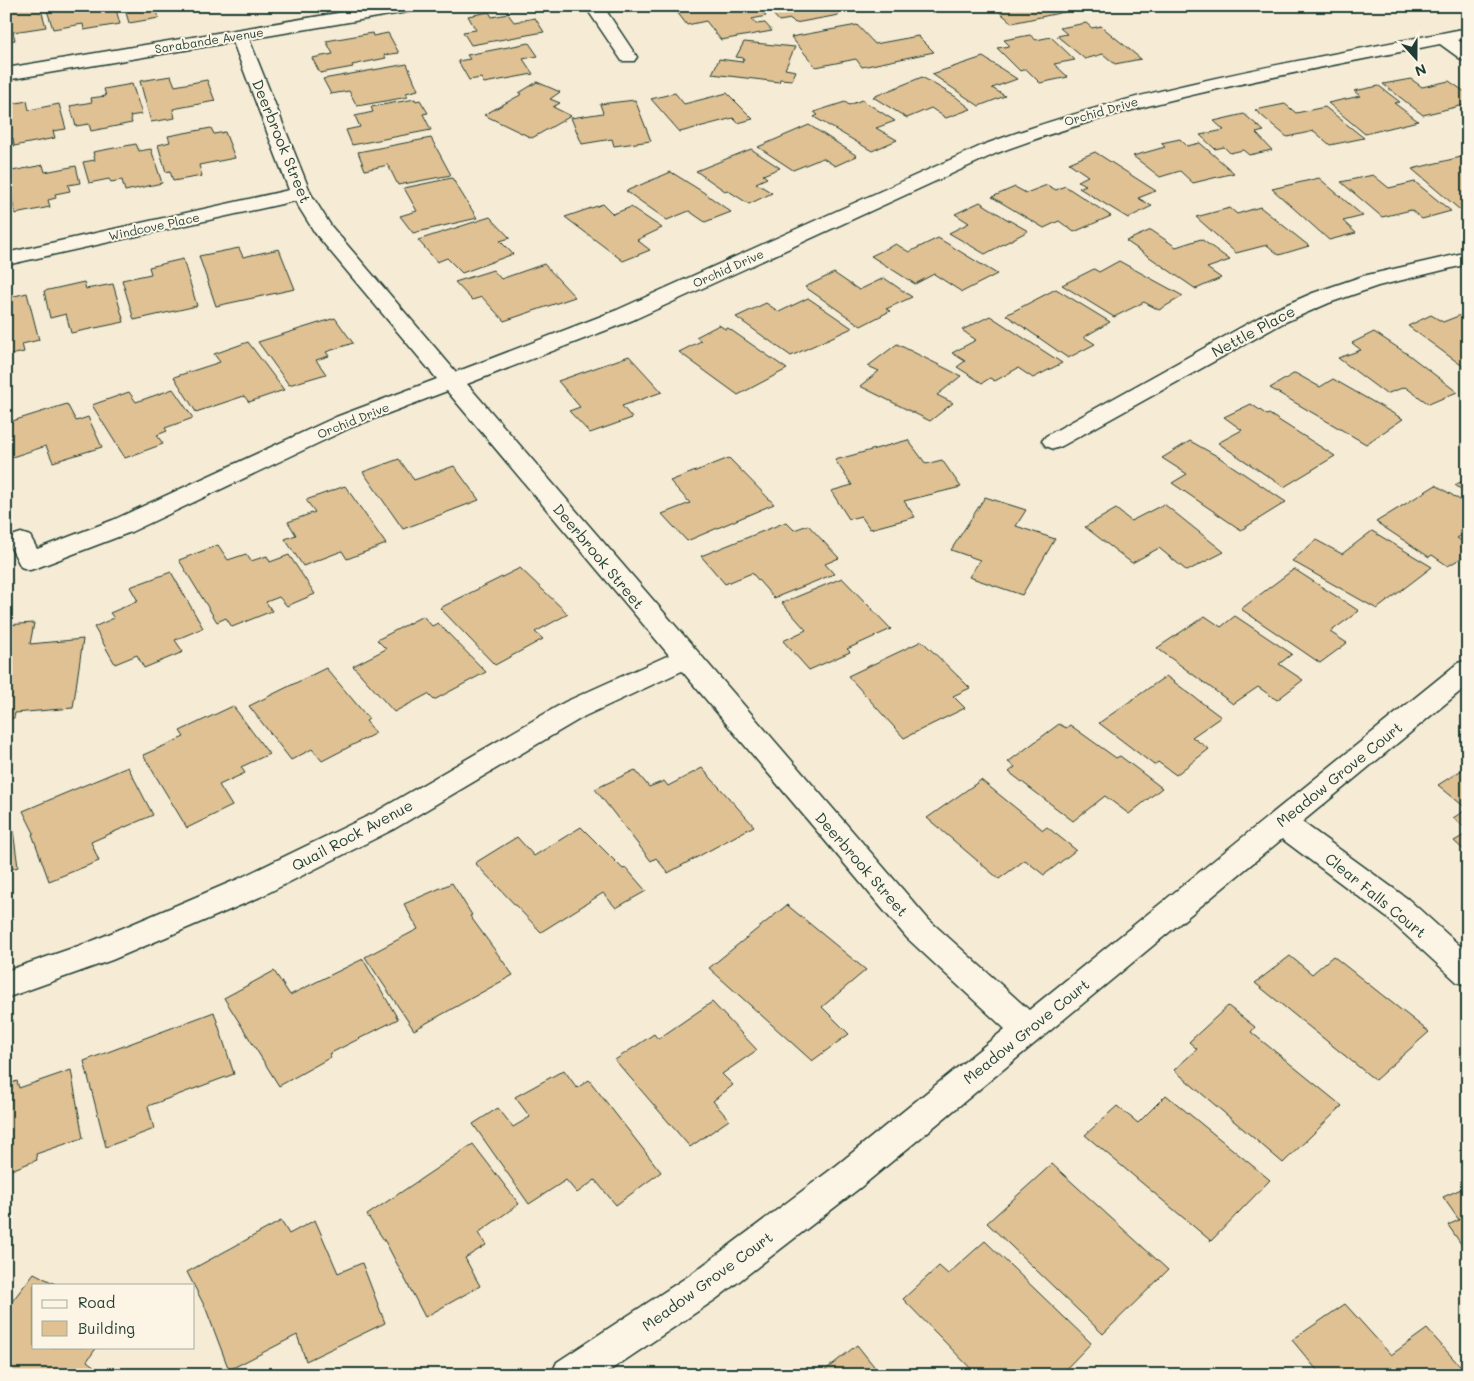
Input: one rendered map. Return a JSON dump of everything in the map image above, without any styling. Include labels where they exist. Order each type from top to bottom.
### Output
[{"type":"street","name":"Sarabande Avenue","points":[[6,74],[413,6]]},
{"type":"street","points":[[594,6],[628,57]]},
{"type":"street","name":"Orchid Drive","points":[[21,542],[30,561],[139,518],[344,422],[625,315],[990,149],[1051,126],[1166,94],[1468,33]]},
{"type":"street","name":"Deerbrook Street","points":[[239,35],[301,194],[322,229],[918,929],[1028,1029]]},
{"type":"street","points":[[1443,38],[1468,56]]},
{"type":"street","name":"Windcove Place","points":[[6,258],[301,194]]},
{"type":"street","name":"Nettle Place","points":[[1054,441],[1275,318],[1321,298],[1371,281],[1468,258]]},
{"type":"street","name":"Quail Rock Avenue","points":[[6,986],[101,951],[249,888],[384,821],[575,709],[686,658]]},
{"type":"street","name":"Meadow Grove Court","points":[[570,1375],[703,1287],[849,1176],[1468,670]]},
{"type":"street","name":"Clear Falls Court","points":[[1282,822],[1397,908],[1468,973]]},
{"type":"building","points":[[40,6],[46,27],[13,32],[15,40],[6,42],[6,7]]},
{"type":"building","points":[[115,6],[120,24],[84,30],[83,24],[53,29],[46,7]]},
{"type":"building","points":[[124,6],[164,6],[156,8],[159,18],[129,23]]},
{"type":"building","points":[[708,6],[757,6],[766,16],[752,19],[756,24],[765,23],[772,31],[721,40],[706,21],[687,25],[677,12]]},
{"type":"building","points":[[766,6],[830,6],[839,15],[795,23],[791,19],[779,21]]},
{"type":"building","points":[[1009,6],[1063,6],[1069,11],[1012,23],[996,9]]},
{"type":"building","points":[[489,12],[492,17],[508,14],[514,22],[535,18],[544,32],[471,45],[463,32],[476,30],[468,16]]},
{"type":"building","points":[[1086,23],[1092,28],[1101,26],[1141,59],[1115,64],[1103,54],[1085,59],[1057,36],[1067,34],[1060,28]]},
{"type":"building","points":[[857,25],[875,44],[918,36],[934,52],[862,67],[856,59],[816,67],[791,37]]},
{"type":"building","points":[[372,33],[373,36],[388,33],[399,53],[384,55],[386,58],[352,65],[353,67],[320,73],[312,58],[333,54],[326,41]]},
{"type":"building","points":[[1030,35],[1036,40],[1051,37],[1075,60],[1054,64],[1068,77],[1040,83],[1026,69],[1020,71],[997,48],[1010,46],[1004,40]]},
{"type":"building","points":[[744,42],[795,47],[785,69],[796,71],[792,80],[780,79],[779,82],[712,74],[719,59],[742,62],[744,58],[736,57]]},
{"type":"building","points":[[529,43],[538,56],[523,59],[533,74],[484,83],[481,78],[469,80],[458,61],[470,59],[467,55]]},
{"type":"building","points":[[983,57],[1017,79],[992,88],[1005,96],[979,106],[932,74]]},
{"type":"building","points":[[407,64],[418,90],[406,93],[408,97],[357,106],[349,91],[331,94],[323,79]]},
{"type":"building","points":[[171,76],[175,86],[207,80],[215,101],[173,109],[175,118],[151,122],[140,81]]},
{"type":"building","points":[[922,77],[956,97],[971,109],[946,118],[931,108],[907,118],[873,97]]},
{"type":"building","points":[[1411,79],[1422,87],[1449,81],[1468,94],[1468,104],[1423,115],[1383,84]]},
{"type":"building","points":[[537,82],[560,92],[550,99],[560,103],[553,107],[571,116],[532,138],[484,115],[522,94],[519,93]]},
{"type":"building","points":[[132,84],[142,114],[130,116],[132,123],[91,131],[89,124],[76,126],[70,106],[92,102],[91,98],[106,96],[104,89]]},
{"type":"building","points":[[1379,86],[1400,102],[1394,103],[1418,121],[1365,134],[1328,103],[1360,96],[1354,91]]},
{"type":"building","points":[[675,93],[684,104],[727,93],[753,119],[738,123],[733,118],[680,132],[651,99]]},
{"type":"building","points":[[415,99],[416,101],[420,100],[428,113],[423,114],[431,130],[352,145],[346,130],[360,127],[355,116],[373,112],[371,107]]},
{"type":"building","points":[[635,100],[651,141],[614,146],[612,139],[582,144],[571,118],[603,113],[600,104]]},
{"type":"building","points":[[862,100],[895,121],[876,128],[897,140],[872,151],[814,117],[818,115],[814,112],[845,102],[849,105]]},
{"type":"building","points":[[27,101],[29,110],[59,104],[66,129],[53,131],[55,138],[14,146],[13,138],[6,140],[6,105]]},
{"type":"building","points":[[1285,104],[1296,113],[1325,107],[1364,138],[1330,145],[1314,131],[1287,137],[1255,110]]},
{"type":"building","points":[[1244,114],[1264,131],[1256,133],[1272,150],[1249,155],[1243,150],[1230,153],[1224,147],[1215,149],[1200,135],[1224,130],[1214,121]]},
{"type":"building","points":[[809,125],[857,156],[835,166],[823,158],[793,170],[758,147]]},
{"type":"building","points":[[211,128],[214,134],[225,132],[235,158],[199,165],[202,176],[173,181],[170,171],[166,172],[158,145],[170,142],[168,136]]},
{"type":"building","points":[[431,138],[451,175],[398,185],[388,165],[365,170],[358,152]]},
{"type":"building","points":[[1180,139],[1187,146],[1200,143],[1234,173],[1193,183],[1180,171],[1160,177],[1133,156],[1165,147],[1161,143]]},
{"type":"building","points":[[136,144],[139,151],[151,149],[162,183],[125,191],[122,180],[111,182],[109,179],[89,183],[83,162],[95,160],[93,152]]},
{"type":"building","points":[[751,149],[780,168],[763,175],[767,178],[756,183],[772,193],[749,204],[727,190],[725,191],[696,171]]},
{"type":"building","points":[[1095,152],[1156,191],[1138,198],[1152,206],[1128,218],[1079,188],[1086,185],[1078,181],[1088,176],[1069,163]]},
{"type":"building","points":[[1465,156],[1468,158],[1468,207],[1459,209],[1412,169]]},
{"type":"building","points":[[43,165],[45,172],[76,166],[80,183],[68,185],[70,191],[55,194],[56,198],[48,200],[50,207],[15,214],[7,172]]},
{"type":"building","points":[[671,172],[731,212],[705,222],[689,211],[667,220],[626,191]]},
{"type":"building","points":[[1373,175],[1389,188],[1415,182],[1451,211],[1422,219],[1411,210],[1382,217],[1341,182]]},
{"type":"building","points":[[452,178],[477,218],[413,233],[400,216],[417,211],[404,188]]},
{"type":"building","points":[[1319,178],[1363,216],[1343,221],[1356,233],[1329,240],[1272,189]]},
{"type":"building","points":[[1047,185],[1056,190],[1065,186],[1111,216],[1074,232],[1059,221],[1044,228],[992,197],[1015,187],[1026,193]]},
{"type":"building","points":[[980,202],[1028,231],[985,254],[949,233],[969,223],[955,214]]},
{"type":"building","points":[[603,204],[613,214],[631,207],[662,228],[637,240],[650,250],[623,261],[565,217]]},
{"type":"building","points":[[1260,207],[1309,246],[1279,255],[1267,245],[1236,253],[1196,217],[1230,208],[1237,214]]},
{"type":"building","points":[[490,217],[510,238],[500,241],[513,254],[462,273],[447,258],[437,262],[418,240]]},
{"type":"building","points":[[1151,230],[1176,247],[1201,239],[1230,260],[1207,268],[1221,278],[1196,289],[1126,241]]},
{"type":"building","points":[[938,238],[997,274],[962,292],[934,274],[915,284],[871,256],[896,244],[909,252]]},
{"type":"building","points":[[239,248],[243,257],[279,249],[295,289],[216,306],[199,256]]},
{"type":"building","points":[[183,259],[197,306],[134,320],[122,280],[151,274],[149,267]]},
{"type":"building","points":[[1119,261],[1183,296],[1159,310],[1144,302],[1114,317],[1062,285],[1094,269],[1099,272]]},
{"type":"building","points":[[544,264],[575,297],[504,321],[482,297],[472,300],[455,282],[493,270],[501,279]]},
{"type":"building","points":[[834,273],[859,290],[884,278],[912,297],[886,309],[890,311],[861,326],[805,287]]},
{"type":"building","points":[[84,282],[86,289],[113,284],[124,322],[71,333],[66,314],[50,318],[44,291]]},
{"type":"building","points":[[1056,289],[1110,322],[1084,337],[1095,344],[1068,358],[1006,315]]},
{"type":"building","points":[[27,293],[39,340],[22,344],[24,352],[6,356],[6,298]]},
{"type":"building","points":[[808,298],[852,328],[791,356],[736,317],[766,303],[779,312]]},
{"type":"building","points":[[1466,313],[1468,370],[1408,326],[1431,315],[1443,322]]},
{"type":"building","points":[[990,316],[1062,363],[1033,378],[1018,368],[995,381],[990,378],[982,383],[957,367],[965,361],[952,353],[976,340],[962,330]]},
{"type":"building","points":[[335,318],[353,343],[326,352],[329,356],[316,360],[326,374],[289,385],[258,342]]},
{"type":"building","points":[[719,325],[725,329],[728,328],[787,369],[738,395],[679,352],[701,341],[696,337]]},
{"type":"building","points":[[1374,332],[1409,355],[1457,392],[1429,404],[1405,387],[1386,394],[1338,358],[1361,350],[1352,343]]},
{"type":"building","points":[[248,342],[284,390],[249,402],[244,396],[196,412],[174,377],[220,362],[214,354]]},
{"type":"building","points":[[897,344],[961,376],[937,395],[953,403],[930,421],[860,386],[879,371],[868,366]]},
{"type":"building","points":[[629,356],[662,392],[622,406],[632,418],[590,433],[569,411],[580,407],[558,381]]},
{"type":"building","points":[[1295,373],[1320,387],[1333,379],[1403,419],[1366,444],[1270,388]]},
{"type":"building","points":[[173,389],[193,418],[165,428],[167,431],[157,435],[163,444],[125,458],[92,405],[129,392],[136,402]]},
{"type":"building","points":[[67,404],[76,421],[88,417],[102,447],[53,462],[46,446],[6,459],[6,423]]},
{"type":"building","points":[[1251,404],[1335,456],[1284,487],[1218,443],[1242,430],[1224,417]]},
{"type":"building","points":[[908,440],[926,464],[942,460],[961,487],[904,501],[915,517],[870,529],[861,516],[849,519],[831,491],[852,485],[835,460]]},
{"type":"building","points":[[1190,441],[1217,456],[1286,502],[1241,530],[1172,483],[1187,474],[1162,458]]},
{"type":"building","points":[[729,458],[774,504],[687,541],[662,514],[690,503],[670,481]]},
{"type":"building","points":[[399,459],[414,480],[454,466],[479,500],[403,529],[363,472]]},
{"type":"building","points":[[1468,478],[1468,494],[1455,485]]},
{"type":"building","points":[[1436,485],[1468,505],[1468,532],[1457,538],[1468,545],[1468,554],[1448,566],[1432,555],[1429,557],[1376,522]]},
{"type":"building","points":[[345,486],[386,544],[347,559],[342,551],[303,566],[285,539],[296,535],[288,522],[315,512],[306,500]]},
{"type":"building","points":[[985,497],[1026,510],[1016,526],[1055,539],[1022,595],[969,577],[980,560],[951,550]]},
{"type":"building","points":[[1164,504],[1224,552],[1187,571],[1159,548],[1132,563],[1085,527],[1116,509],[1131,521]]},
{"type":"building","points":[[786,522],[794,530],[808,525],[839,558],[825,564],[834,574],[774,598],[752,573],[725,584],[701,556]]},
{"type":"building","points":[[1372,531],[1432,567],[1377,609],[1292,561],[1316,540],[1342,554]]},
{"type":"building","points":[[218,545],[228,560],[246,554],[251,561],[267,556],[270,562],[289,555],[315,594],[287,606],[279,597],[266,602],[272,611],[232,627],[226,618],[217,622],[179,560]]},
{"type":"building","points":[[520,568],[568,614],[535,632],[543,639],[495,665],[440,608]]},
{"type":"building","points":[[1294,569],[1359,611],[1330,632],[1347,643],[1320,663],[1241,609]]},
{"type":"building","points":[[171,572],[203,628],[175,640],[183,652],[144,668],[137,655],[115,664],[94,627],[114,618],[110,613],[138,601],[130,587]]},
{"type":"building","points":[[842,578],[891,629],[847,649],[850,652],[809,670],[783,641],[806,630],[782,603]]},
{"type":"building","points":[[423,616],[432,626],[438,623],[486,672],[434,700],[428,694],[394,712],[353,666],[386,649],[377,640]]},
{"type":"building","points":[[1205,616],[1221,627],[1235,616],[1292,654],[1279,664],[1303,680],[1277,700],[1258,687],[1233,704],[1157,648]]},
{"type":"building","points":[[34,623],[30,644],[83,639],[73,708],[15,713],[14,718],[6,719],[6,625]]},
{"type":"building","points":[[922,641],[970,688],[953,696],[965,708],[904,738],[848,676]]},
{"type":"building","points":[[326,668],[369,719],[366,721],[376,733],[322,761],[312,749],[291,760],[249,706]]},
{"type":"building","points":[[1166,676],[1221,717],[1192,737],[1209,749],[1176,775],[1158,762],[1154,765],[1099,723]]},
{"type":"building","points":[[233,706],[269,754],[241,767],[245,773],[219,785],[232,806],[187,828],[143,755],[184,737],[180,731]]},
{"type":"building","points":[[1059,724],[1066,728],[1070,725],[1116,758],[1120,756],[1162,788],[1129,814],[1105,796],[1073,821],[1009,772],[1015,767],[1008,762]]},
{"type":"building","points":[[1468,766],[1468,830],[1453,818],[1467,809],[1438,785]]},
{"type":"building","points":[[128,767],[153,815],[91,842],[99,861],[49,881],[32,834],[34,833],[23,811]]},
{"type":"building","points":[[702,768],[754,826],[668,873],[656,858],[651,861],[595,789],[635,770],[649,787],[664,781],[668,786]]},
{"type":"building","points":[[981,780],[1043,830],[1047,827],[1076,850],[1044,875],[1025,860],[999,879],[927,818]]},
{"type":"building","points":[[10,808],[18,867],[6,871],[6,809]]},
{"type":"building","points":[[581,827],[623,869],[626,868],[646,891],[616,908],[603,893],[541,932],[475,863],[517,837],[534,856]]},
{"type":"building","points":[[1468,833],[1468,854],[1454,841]]},
{"type":"building","points":[[452,883],[472,915],[470,916],[513,975],[414,1030],[365,957],[418,929],[404,904]]},
{"type":"building","points":[[787,905],[866,970],[822,1007],[849,1034],[812,1061],[709,968]]},
{"type":"building","points":[[1290,956],[1312,974],[1333,956],[1429,1032],[1375,1080],[1255,983]]},
{"type":"building","points":[[363,959],[398,1019],[329,1054],[331,1057],[279,1086],[224,998],[274,971],[290,995]]},
{"type":"building","points":[[712,1002],[757,1050],[722,1074],[733,1085],[713,1101],[729,1120],[690,1147],[615,1060],[654,1034],[658,1039]]},
{"type":"building","points":[[1228,1006],[1255,1027],[1251,1032],[1342,1106],[1283,1163],[1174,1070],[1197,1049],[1189,1042]]},
{"type":"building","points":[[214,1012],[234,1074],[148,1106],[154,1129],[106,1147],[84,1061]]},
{"type":"building","points":[[71,1070],[83,1138],[36,1154],[37,1160],[6,1172],[6,1085],[17,1081],[19,1088]]},
{"type":"building","points":[[564,1070],[577,1088],[589,1080],[661,1172],[616,1205],[595,1180],[577,1193],[566,1180],[529,1204],[473,1124],[498,1108],[513,1127],[530,1117],[515,1097]]},
{"type":"building","points":[[1166,1095],[1270,1180],[1211,1241],[1085,1135],[1117,1106],[1138,1123]]},
{"type":"building","points":[[473,1144],[519,1204],[478,1233],[486,1245],[465,1258],[480,1286],[425,1317],[386,1243],[367,1215]]},
{"type":"building","points":[[1052,1164],[1168,1270],[1103,1334],[987,1223]]},
{"type":"building","points":[[1468,1186],[1468,1254],[1448,1225],[1459,1220],[1443,1197]]},
{"type":"building","points":[[315,1220],[338,1273],[362,1263],[385,1323],[306,1361],[297,1335],[229,1370],[206,1309],[195,1284],[193,1284],[187,1272],[281,1221],[289,1234]]},
{"type":"building","points":[[985,1241],[1091,1343],[1060,1375],[977,1375],[903,1299],[939,1266],[948,1274]]},
{"type":"building","points":[[34,1273],[55,1284],[32,1284],[32,1348],[96,1348],[87,1361],[100,1371],[96,1375],[6,1375],[6,1309]]},
{"type":"building","points":[[1345,1304],[1391,1355],[1427,1329],[1468,1375],[1321,1375],[1292,1340]]},
{"type":"building","points":[[857,1345],[881,1375],[819,1375]]}]
